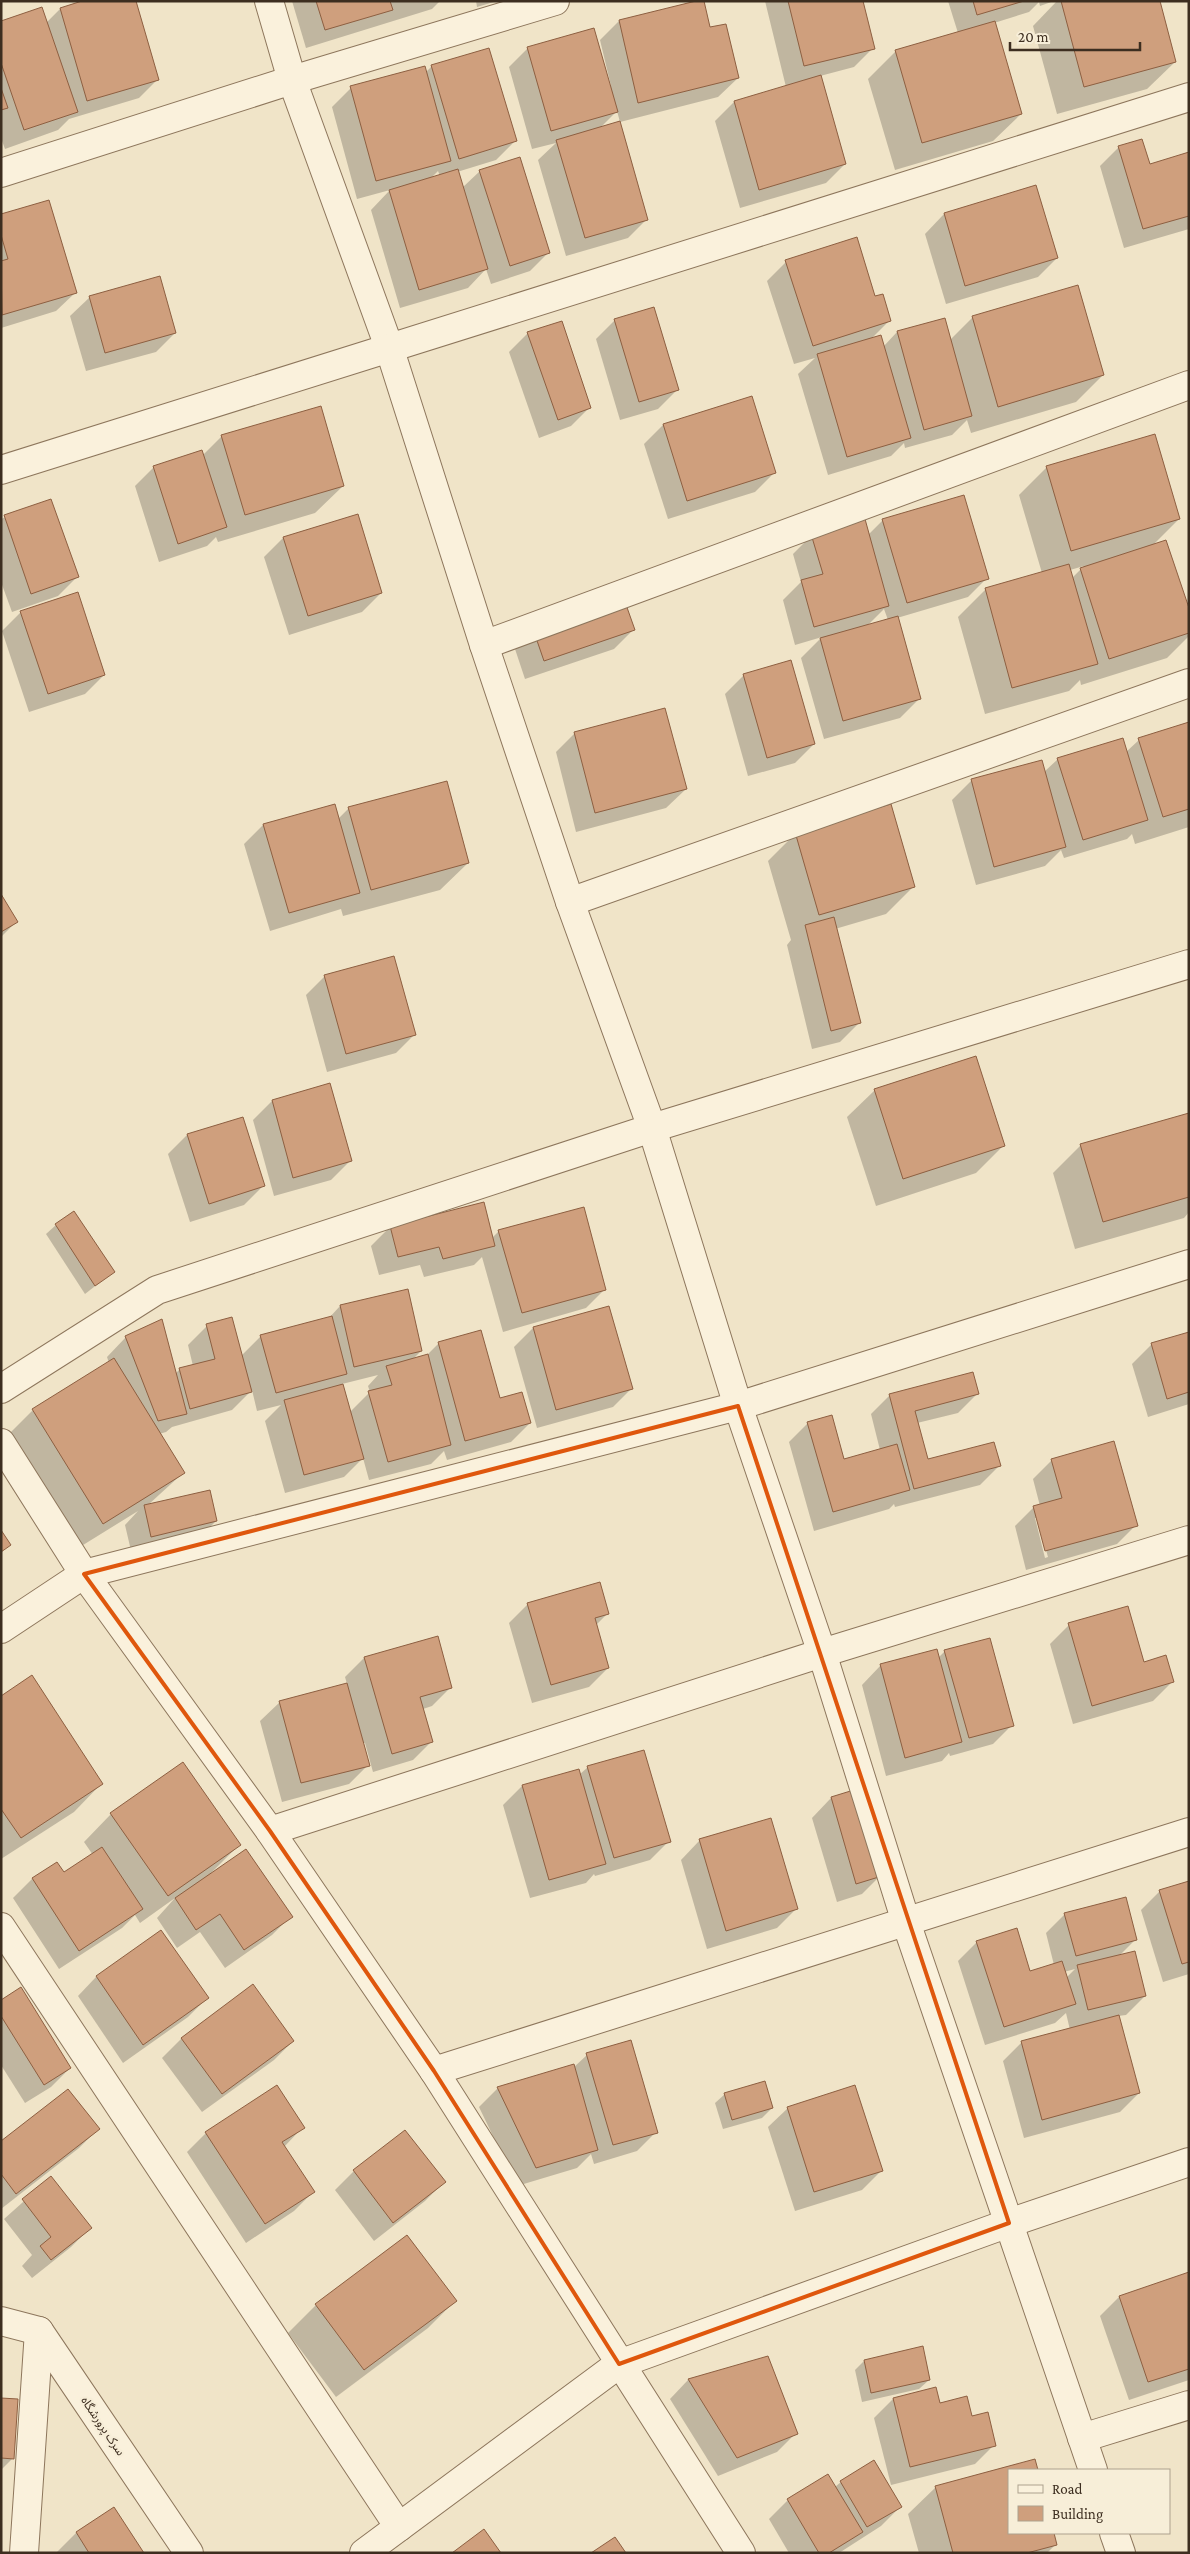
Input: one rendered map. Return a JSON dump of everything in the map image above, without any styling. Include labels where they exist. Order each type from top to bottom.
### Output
[{"type":"street","points":[[269,1],[292,80],[390,347],[484,646],[570,902],[652,1128],[738,1406],[822,1653],[906,1922],[1093,2469]]},
{"type":"street","points":[[1,173],[292,80],[555,1]]},
{"type":"street","points":[[1,470],[1189,97]]},
{"type":"street","points":[[484,646],[1189,384]]},
{"type":"street","points":[[570,902],[1189,683]]},
{"type":"street","points":[[1,1389],[157,1290],[652,1128],[1189,964]]},
{"type":"street","points":[[1,1629],[84,1574],[738,1406],[1189,1264]]},
{"type":"street","points":[[1,1443],[84,1574],[270,1831],[434,2071],[741,2553]]},
{"type":"street","points":[[270,1831],[822,1653],[1189,1540]]},
{"type":"street","points":[[434,2071],[1189,1832]]},
{"type":"street","points":[[1,1927],[399,2527]]},
{"type":"street","points":[[364,2553],[619,2364],[1009,2223],[1189,2162]]},
{"type":"street","points":[[1,2321],[39,2331],[24,2553]]},
{"type":"street","name":"سرک پرورشگاه","points":[[39,2331],[189,2553]]},
{"type":"street","points":[[1082,2438],[1189,2405]]},
{"type":"street","points":[[1114,2534],[1121,2553]]},
{"type":"highlighted area","points":[[738,1406],[1009,2223],[619,2364],[434,2071],[270,1831],[84,1574]]},
{"type":"building","points":[[82,1],[136,1],[159,80],[87,101],[60,8]]},
{"type":"building","points":[[316,1],[390,1],[393,10],[325,30]]},
{"type":"building","points":[[696,1],[704,1],[710,27],[726,24],[739,78],[638,103],[619,20]]},
{"type":"building","points":[[788,1],[863,1],[875,49],[804,66]]},
{"type":"building","points":[[973,1],[1024,1],[977,15]]},
{"type":"building","points":[[1061,1],[1160,1],[1176,62],[1084,87]]},
{"type":"building","points":[[42,7],[78,112],[24,130],[1,63],[1,21]]},
{"type":"building","points":[[995,21],[1022,114],[922,143],[895,50]]},
{"type":"building","points":[[594,28],[618,112],[551,131],[527,47]]},
{"type":"building","points":[[489,48],[517,141],[459,159],[431,65]]},
{"type":"building","points":[[425,66],[451,161],[376,181],[350,86]]},
{"type":"building","points":[[821,75],[846,164],[759,190],[734,101]]},
{"type":"building","points":[[1,88],[8,108],[1,110]]},
{"type":"building","points":[[620,121],[648,220],[585,238],[556,140]]},
{"type":"building","points":[[1142,139],[1150,164],[1189,152],[1189,216],[1143,229],[1118,146]]},
{"type":"building","points":[[520,157],[550,253],[510,266],[479,170]]},
{"type":"building","points":[[458,169],[488,269],[419,290],[389,190]]},
{"type":"building","points":[[1036,185],[1058,258],[965,286],[944,213]]},
{"type":"building","points":[[49,200],[77,293],[2,315],[1,261],[8,259],[1,235],[1,214]]},
{"type":"building","points":[[857,237],[875,296],[883,294],[891,321],[813,346],[785,260]]},
{"type":"building","points":[[160,276],[176,333],[105,353],[89,296]]},
{"type":"building","points":[[1078,285],[1104,375],[998,407],[972,316]]},
{"type":"building","points":[[654,307],[679,390],[639,402],[614,319]]},
{"type":"building","points":[[945,318],[972,416],[924,430],[897,331]]},
{"type":"building","points":[[562,321],[591,408],[558,420],[527,332]]},
{"type":"building","points":[[881,335],[911,438],[847,457],[817,354]]},
{"type":"building","points":[[752,396],[776,473],[687,501],[663,424]]},
{"type":"building","points":[[321,406],[344,486],[245,515],[221,435]]},
{"type":"building","points":[[1155,434],[1180,519],[1071,551],[1046,466]]},
{"type":"building","points":[[202,450],[227,527],[178,544],[153,466]]},
{"type":"building","points":[[964,495],[989,579],[907,603],[882,519]]},
{"type":"building","points":[[51,499],[79,577],[31,594],[4,515]]},
{"type":"building","points":[[358,514],[382,593],[308,616],[283,537]]},
{"type":"building","points":[[865,519],[889,606],[814,627],[801,580],[823,574],[811,534]]},
{"type":"building","points":[[1166,540],[1189,608],[1189,633],[1109,659],[1080,568]]},
{"type":"building","points":[[1069,564],[1098,664],[1012,688],[985,588]]},
{"type":"building","points":[[78,592],[105,675],[48,694],[20,611]]},
{"type":"building","points":[[624,599],[635,630],[544,661],[533,629]]},
{"type":"building","points":[[898,616],[921,699],[843,721],[820,638]]},
{"type":"building","points":[[791,660],[815,744],[767,758],[743,674]]},
{"type":"building","points":[[665,708],[687,789],[595,813],[574,732]]},
{"type":"building","points":[[1189,722],[1189,809],[1163,817],[1138,738]]},
{"type":"building","points":[[1123,738],[1148,820],[1083,840],[1057,758]]},
{"type":"building","points":[[1042,760],[1066,847],[994,867],[971,779]]},
{"type":"building","points":[[447,781],[469,863],[371,890],[348,807]]},
{"type":"building","points":[[335,804],[360,893],[289,913],[263,824]]},
{"type":"building","points":[[891,804],[915,887],[819,915],[795,832]]},
{"type":"building","points":[[1,894],[18,922],[1,932]]},
{"type":"building","points":[[834,917],[861,1023],[831,1031],[805,925]]},
{"type":"building","points":[[394,956],[416,1035],[346,1054],[324,975]]},
{"type":"building","points":[[976,1056],[1005,1146],[903,1179],[874,1089]]},
{"type":"building","points":[[330,1083],[352,1161],[293,1178],[272,1100]]},
{"type":"building","points":[[1189,1113],[1189,1197],[1103,1222],[1080,1144]]},
{"type":"building","points":[[243,1117],[265,1186],[209,1204],[187,1134]]},
{"type":"building","points":[[484,1202],[495,1246],[443,1259],[439,1247],[398,1257],[390,1226]]},
{"type":"building","points":[[584,1207],[606,1290],[522,1313],[498,1230]]},
{"type":"building","points":[[74,1211],[115,1272],[95,1286],[55,1224]]},
{"type":"building","points":[[408,1289],[422,1351],[354,1367],[340,1305]]},
{"type":"building","points":[[609,1306],[633,1389],[556,1410],[533,1327]]},
{"type":"building","points":[[332,1316],[347,1374],[276,1393],[260,1335]]},
{"type":"building","points":[[232,1317],[252,1392],[190,1409],[179,1368],[215,1359],[206,1324]]},
{"type":"building","points":[[162,1319],[187,1414],[158,1421],[125,1336]]},
{"type":"building","points":[[481,1330],[500,1398],[522,1392],[531,1423],[465,1441],[438,1342]]},
{"type":"building","points":[[1189,1332],[1189,1392],[1167,1399],[1151,1343]]},
{"type":"building","points":[[428,1354],[451,1445],[388,1462],[368,1391],[392,1385],[386,1366]]},
{"type":"building","points":[[114,1358],[185,1473],[103,1524],[32,1409]]},
{"type":"building","points":[[973,1372],[979,1394],[915,1411],[928,1459],[994,1442],[1001,1466],[914,1489],[889,1394]]},
{"type":"building","points":[[343,1384],[364,1459],[304,1475],[284,1400]]},
{"type":"building","points":[[832,1415],[844,1459],[897,1444],[910,1490],[833,1512],[807,1422]]},
{"type":"building","points":[[1114,1441],[1138,1526],[1045,1551],[1033,1506],[1062,1498],[1051,1459]]},
{"type":"building","points":[[210,1490],[217,1521],[151,1537],[144,1505]]},
{"type":"building","points":[[1,1530],[11,1545],[1,1552]]},
{"type":"building","points":[[600,1582],[609,1614],[595,1618],[609,1668],[551,1685],[527,1603]]},
{"type":"building","points":[[1128,1606],[1144,1662],[1166,1655],[1174,1682],[1092,1706],[1068,1623]]},
{"type":"building","points":[[438,1636],[452,1688],[420,1697],[433,1742],[392,1754],[364,1657]]},
{"type":"building","points":[[990,1638],[1014,1726],[969,1738],[944,1650]]},
{"type":"building","points":[[937,1649],[962,1742],[905,1758],[880,1664]]},
{"type":"building","points":[[32,1675],[103,1784],[21,1838],[1,1809],[1,1696]]},
{"type":"building","points":[[347,1683],[370,1766],[301,1783],[279,1701]]},
{"type":"building","points":[[644,1750],[671,1842],[614,1858],[587,1766]]},
{"type":"building","points":[[183,1762],[241,1845],[168,1896],[110,1813]]},
{"type":"building","points":[[579,1769],[606,1864],[549,1880],[522,1785]]},
{"type":"building","points":[[857,1789],[882,1876],[856,1884],[831,1797]]},
{"type":"building","points":[[771,1818],[798,1909],[726,1931],[699,1839]]},
{"type":"building","points":[[102,1847],[143,1909],[79,1951],[32,1878],[57,1862],[64,1872]]},
{"type":"building","points":[[246,1849],[293,1917],[244,1950],[220,1914],[196,1930],[175,1898]]},
{"type":"building","points":[[1189,1881],[1189,1962],[1182,1964],[1159,1890]]},
{"type":"building","points":[[1126,1897],[1137,1940],[1076,1956],[1064,1913]]},
{"type":"building","points":[[1017,1928],[1030,1971],[1062,1961],[1076,2004],[1004,2027],[976,1941]]},
{"type":"building","points":[[161,1930],[209,1998],[143,2045],[96,1976]]},
{"type":"building","points":[[1135,1951],[1146,1996],[1088,2010],[1077,1965]]},
{"type":"building","points":[[253,1984],[294,2041],[222,2094],[181,2038]]},
{"type":"building","points":[[21,1987],[71,2068],[44,2085],[1,2016],[1,2000]]},
{"type":"building","points":[[1119,2015],[1140,2093],[1042,2120],[1021,2041]]},
{"type":"building","points":[[631,2040],[658,2133],[613,2145],[586,2053]]},
{"type":"building","points":[[574,2064],[598,2150],[536,2168],[497,2087]]},
{"type":"building","points":[[765,2081],[773,2108],[732,2120],[724,2093]]},
{"type":"building","points":[[277,2085],[305,2128],[282,2142],[315,2192],[265,2224],[205,2132]]},
{"type":"building","points":[[855,2085],[883,2171],[814,2192],[787,2107]]},
{"type":"building","points":[[68,2089],[100,2129],[16,2194],[1,2174],[1,2141]]},
{"type":"building","points":[[405,2130],[446,2182],[393,2223],[353,2170]]},
{"type":"building","points":[[51,2176],[92,2228],[51,2260],[40,2246],[51,2237],[22,2199]]},
{"type":"building","points":[[407,2235],[457,2301],[364,2370],[315,2304]]},
{"type":"building","points":[[1189,2272],[1189,2369],[1148,2382],[1119,2296]]},
{"type":"building","points":[[923,2346],[930,2380],[871,2393],[864,2360]]},
{"type":"building","points":[[768,2356],[798,2434],[737,2458],[688,2379]]},
{"type":"building","points":[[936,2387],[940,2403],[967,2396],[972,2416],[988,2412],[996,2446],[910,2467],[893,2398]]},
{"type":"building","points":[[1,2398],[18,2399],[14,2459],[1,2458]]},
{"type":"building","points":[[1035,2459],[1038,2469],[1008,2469],[1008,2534],[1054,2534],[1057,2545],[1027,2553],[953,2553],[935,2486]]},
{"type":"building","points":[[874,2460],[902,2507],[867,2527],[840,2481]]},
{"type":"building","points":[[828,2474],[863,2532],[829,2553],[819,2553],[787,2499]]},
{"type":"building","points":[[114,2507],[144,2553],[89,2553],[76,2532]]},
{"type":"building","points":[[484,2529],[501,2553],[452,2553]]},
{"type":"building","points":[[615,2537],[626,2553],[591,2553]]}]
